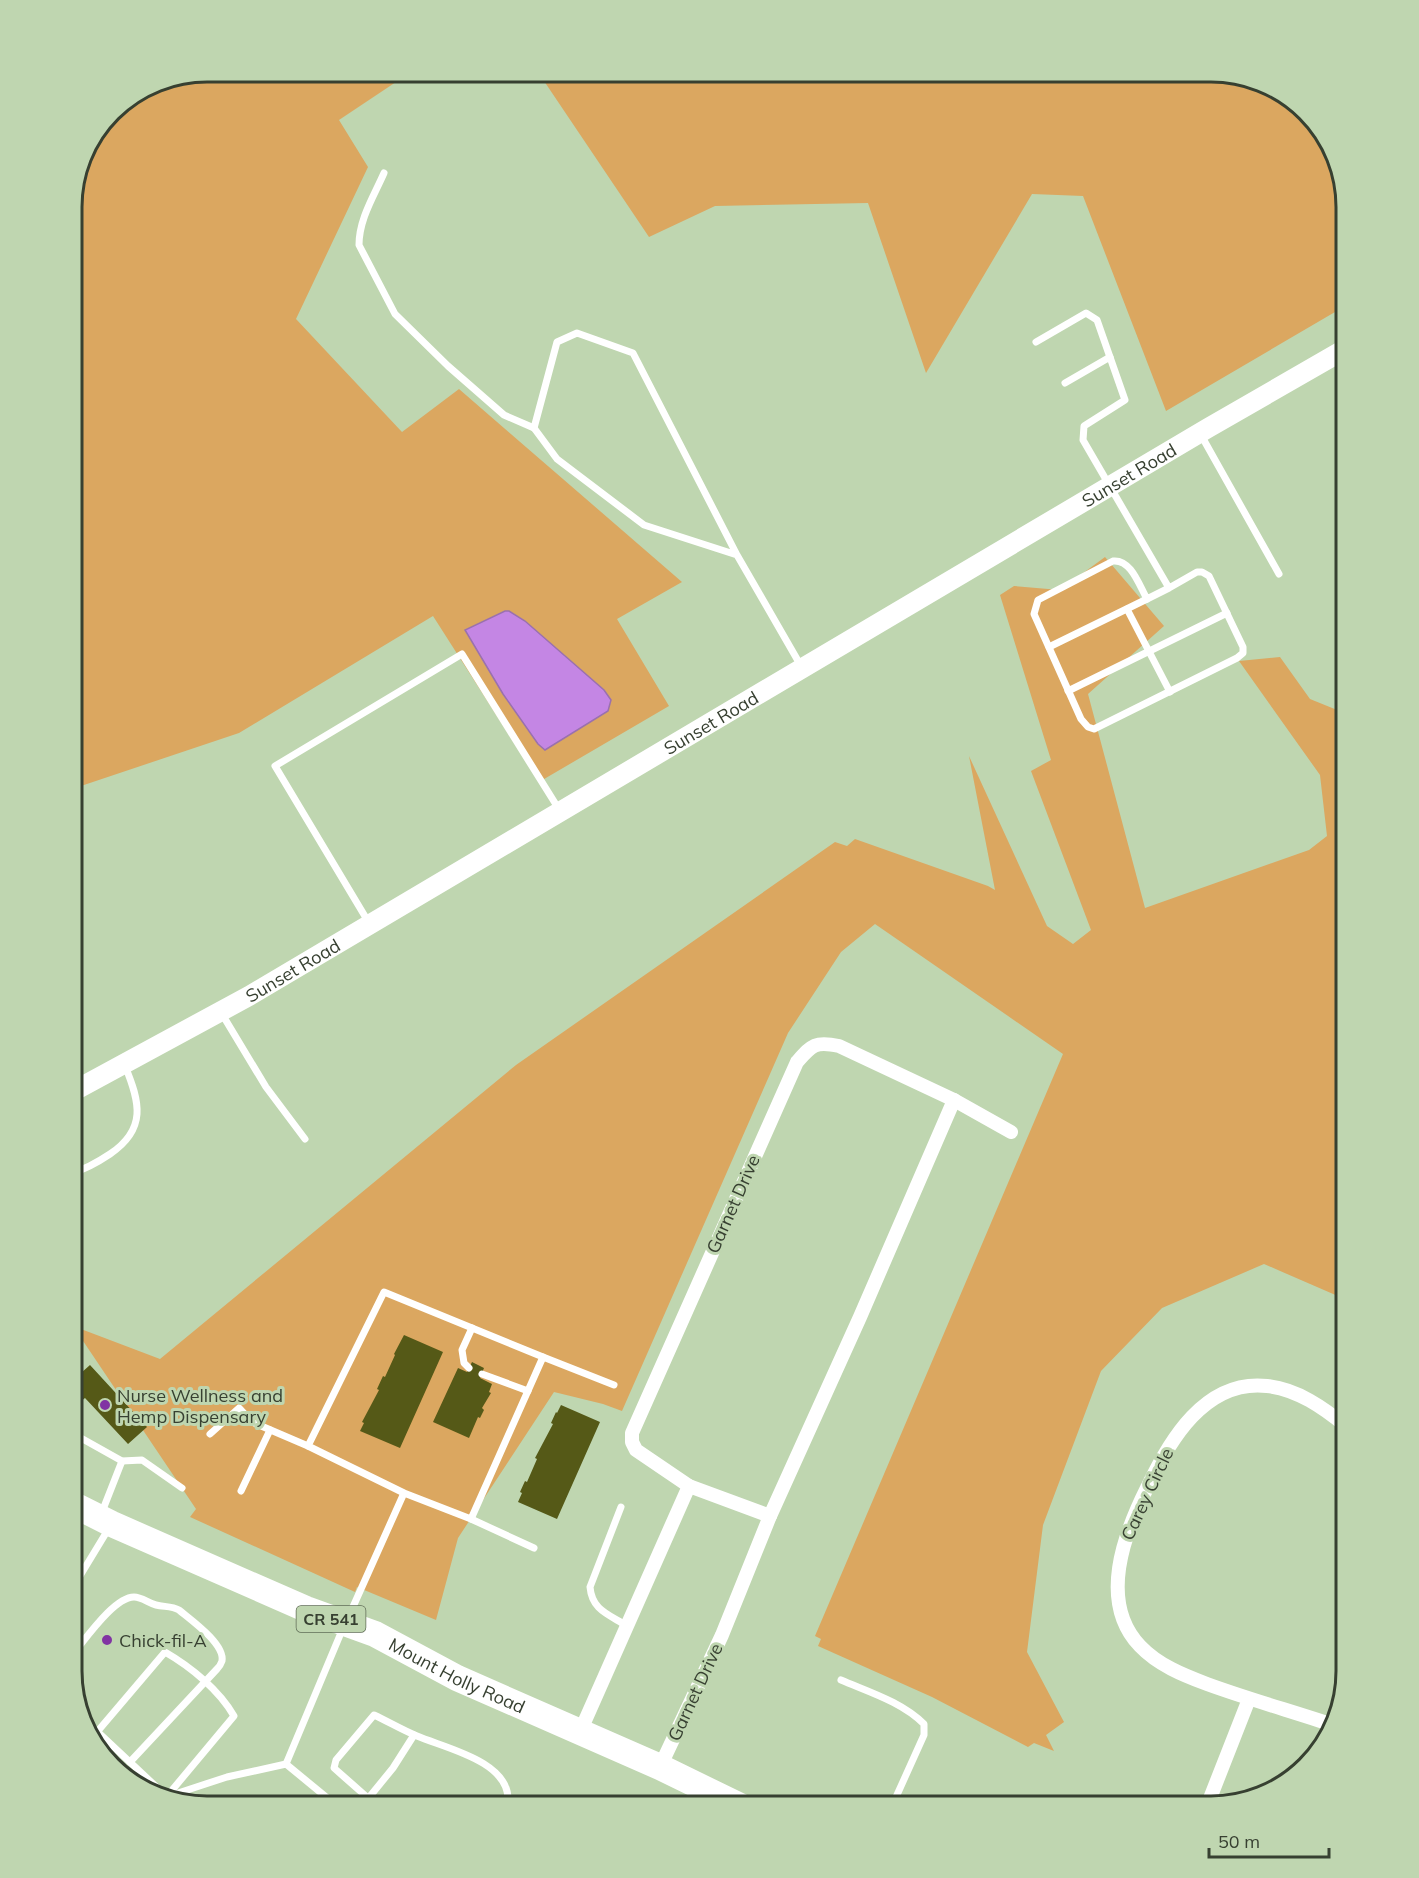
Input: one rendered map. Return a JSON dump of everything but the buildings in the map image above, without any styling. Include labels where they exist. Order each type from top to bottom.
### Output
[{"type":"highway","name":"Mount Holly Road","points":[[83,1510],[345,1624],[375,1634],[457,1678],[660,1767],[698,1796]]},
{"type":"street","name":"Sunset Road","points":[[83,1086],[221,1011],[1336,354]]},
{"type":"street","name":"Garnet Drive","points":[[770,1516],[689,1486],[636,1450],[632,1442],[632,1434],[796,1062],[810,1047],[819,1044],[839,1046],[954,1100],[1011,1132]]},
{"type":"street","name":"Garnet Drive","points":[[660,1767],[722,1635],[770,1516],[860,1317],[954,1100]]},
{"type":"street","name":"Carey Circle","points":[[1325,1723],[1249,1699],[1176,1671],[1153,1658],[1133,1638],[1122,1613],[1119,1588],[1120,1561],[1126,1534],[1159,1463],[1176,1435],[1200,1408],[1231,1390],[1266,1386],[1284,1390],[1318,1406],[1336,1419]]},
{"type":"street","points":[[579,1732],[689,1486]]},
{"type":"street","points":[[1212,1796],[1249,1699]]},
{"type":"lane","points":[[384,173],[363,219],[359,245],[395,314],[448,366],[504,415],[534,428],[557,459],[644,525],[737,555]]},
{"type":"lane","points":[[1036,342],[1086,313],[1097,320],[1125,400],[1084,426],[1083,440],[1169,588]]},
{"type":"lane","points":[[534,428],[558,342],[577,333],[633,353],[737,555],[802,668]]},
{"type":"lane","points":[[1065,383],[1110,357]]},
{"type":"lane","points":[[1200,433],[1279,574]]},
{"type":"lane","points":[[1049,647],[1127,609],[1147,599],[1169,588],[1197,572],[1202,572],[1209,576],[1243,647],[1243,653],[1238,658],[1094,729],[1088,727],[1068,691],[1034,614],[1038,600],[1113,561],[1120,560],[1127,563],[1147,599]]},
{"type":"lane","points":[[1127,609],[1170,692]]},
{"type":"lane","points":[[1068,691],[1227,613]]},
{"type":"lane","points":[[369,923],[275,766],[462,654],[560,811]]},
{"type":"lane","points":[[221,1011],[266,1087],[305,1139]]},
{"type":"lane","points":[[83,1169],[93,1165],[124,1144],[134,1129],[138,1111],[134,1088],[124,1064]]},
{"type":"lane","points":[[308,1446],[384,1292],[614,1385]]},
{"type":"lane","points":[[469,1368],[464,1363],[462,1350],[472,1328]]},
{"type":"lane","points":[[471,1519],[543,1357]]},
{"type":"lane","points":[[482,1374],[528,1391]]},
{"type":"lane","points":[[210,1434],[239,1408],[252,1422],[308,1446],[404,1493],[471,1519],[534,1548]]},
{"type":"lane","points":[[241,1491],[270,1430]]},
{"type":"lane","points":[[83,1439],[122,1461],[142,1460],[182,1488]]},
{"type":"lane","points":[[83,1567],[106,1521],[122,1461]]},
{"type":"lane","points":[[286,1764],[404,1493]]},
{"type":"lane","points":[[621,1507],[590,1587],[591,1598],[596,1607],[627,1626]]},
{"type":"lane","points":[[83,1643],[119,1602],[130,1597],[179,1610],[216,1643],[221,1652],[222,1661],[217,1669],[130,1762]]},
{"type":"lane","points":[[98,1731],[165,1652],[182,1662],[226,1702],[234,1716],[171,1790]]},
{"type":"lane","points":[[841,1680],[900,1705],[915,1714],[924,1724],[924,1735],[897,1796]]},
{"type":"lane","points":[[366,1796],[334,1768],[336,1760],[374,1715],[414,1735],[466,1754],[487,1766],[501,1778],[508,1789],[508,1796]]},
{"type":"lane","points":[[370,1796],[393,1768],[414,1735]]},
{"type":"lane","points":[[101,1736],[155,1784]]},
{"type":"lane","points":[[178,1792],[227,1777],[286,1764]]},
{"type":"lane","points":[[286,1764],[325,1796]]},
{"type":"shaded area","points":[[208,83],[394,83],[339,120],[368,167],[296,319],[402,432],[459,389],[682,582],[617,619],[669,706],[539,782],[433,616],[239,733],[83,785],[83,200],[87,175],[95,152],[119,119],[145,99],[168,89]]},
{"type":"shaded area","points":[[545,83],[1219,83],[1244,87],[1274,99],[1305,125],[1324,152],[1334,183],[1336,200],[1336,311],[1166,411],[1083,196],[1032,194],[926,373],[868,203],[715,206],[649,237]]},
{"type":"shaded area","points":[[1105,557],[1164,626],[1088,694],[1145,908],[1309,850],[1327,836],[1320,775],[1239,661],[1280,657],[1310,699],[1336,710],[1336,1295],[1264,1264],[1162,1308],[1101,1371],[1043,1525],[1027,1652],[1064,1722],[1046,1735],[1054,1751],[1034,1743],[1028,1747],[932,1697],[818,1646],[821,1639],[815,1636],[1063,1054],[875,924],[841,952],[788,1033],[622,1411],[554,1392],[458,1538],[436,1620],[357,1587],[355,1592],[190,1517],[196,1509],[83,1341],[83,1330],[160,1359],[516,1065],[835,842],[847,846],[855,839],[995,890],[969,756],[1047,926],[1073,944],[1091,930],[1031,771],[1051,760],[1000,595],[1014,586],[1060,590]]},
{"type":"shaded area","points":[[505,611],[525,621],[604,690],[611,700],[608,711],[545,750],[538,744],[503,694],[465,630]]},
{"type":"place","name":"Nurse Wellness and Hemp Dispensary","points":[[105,1405]]},
{"type":"place","name":"Chick-fil-A","points":[[107,1640]]}]
